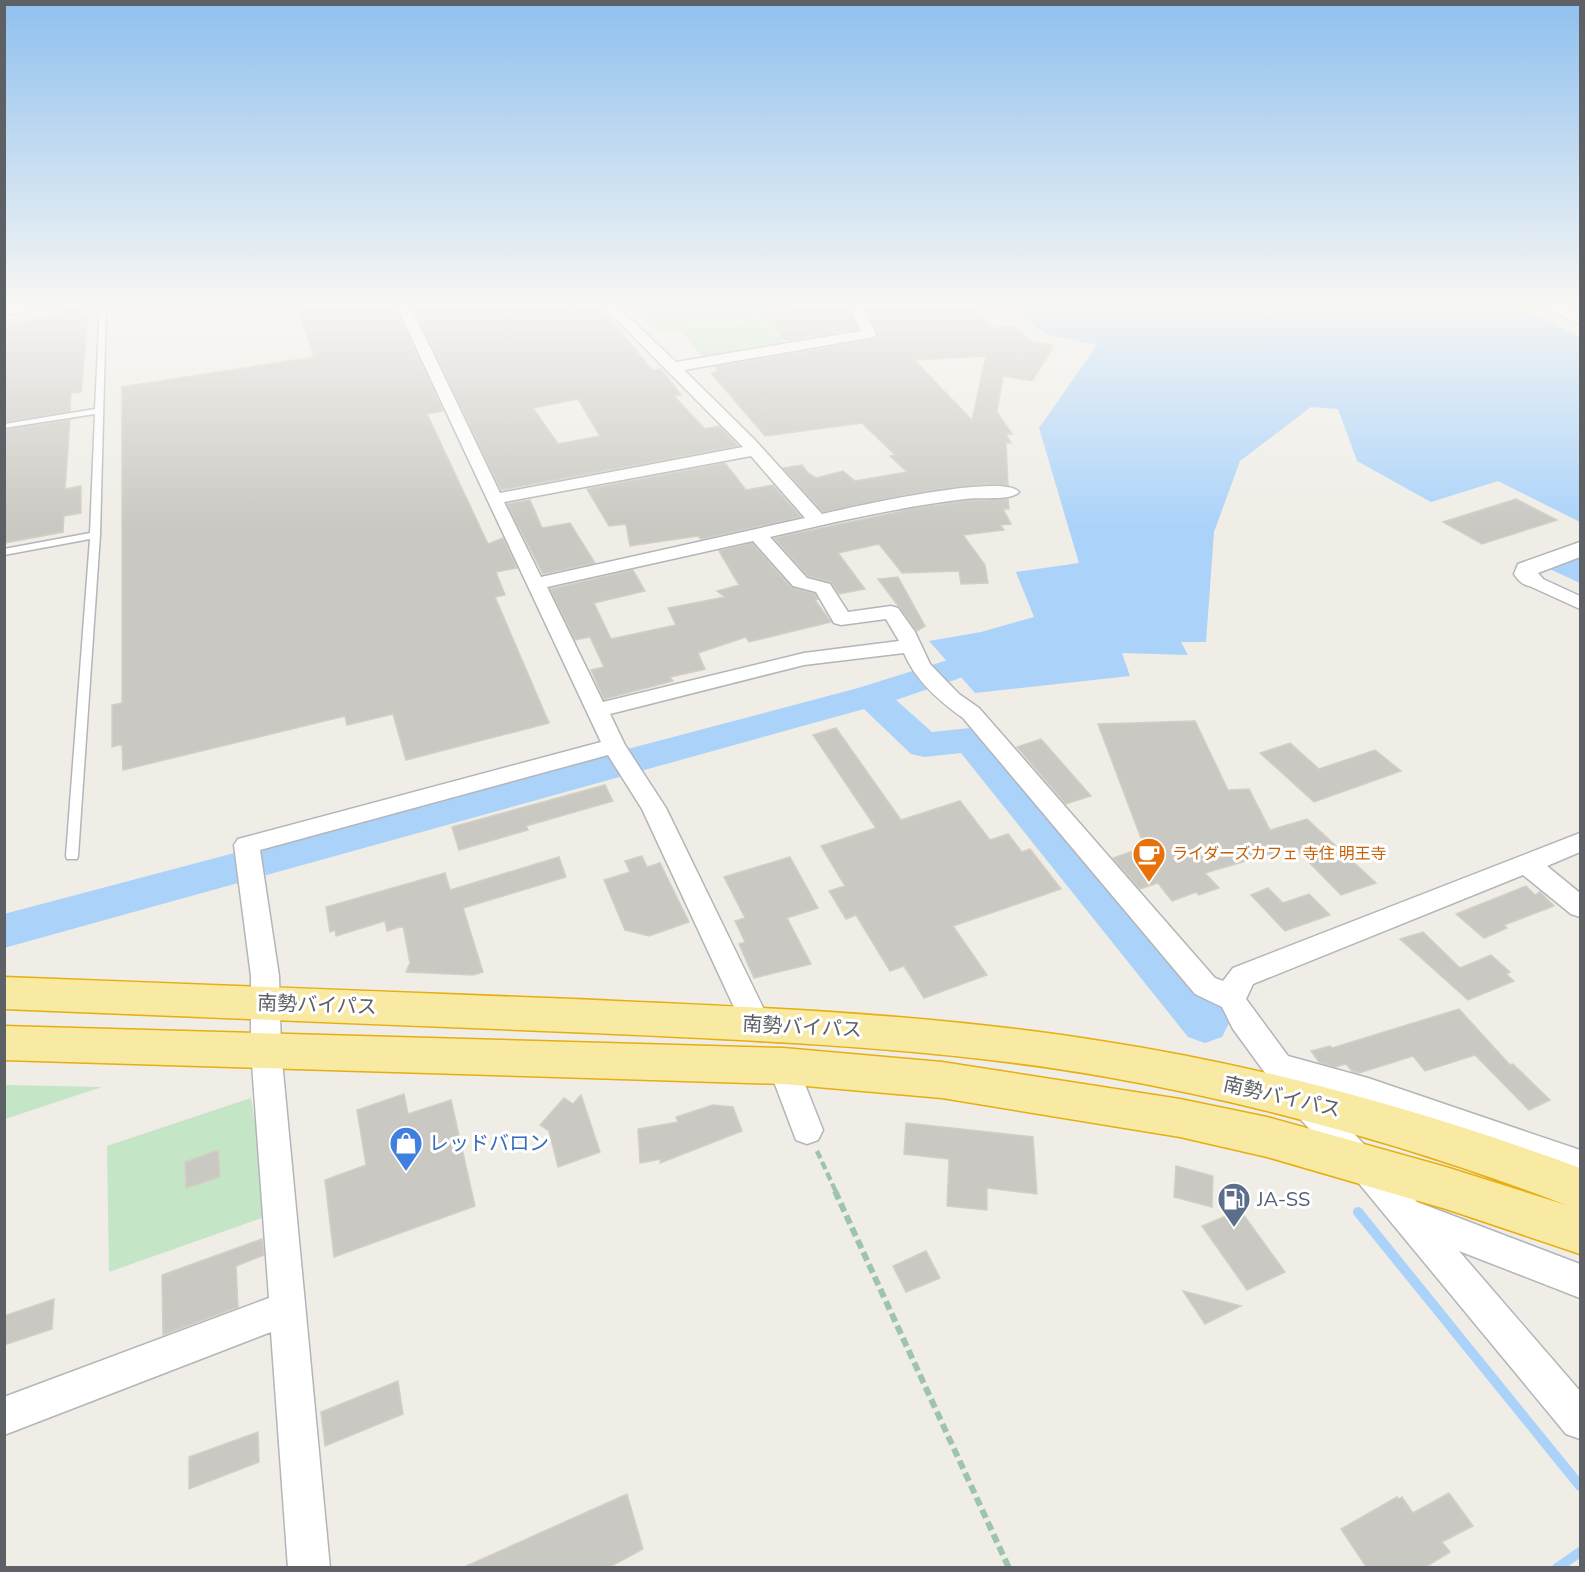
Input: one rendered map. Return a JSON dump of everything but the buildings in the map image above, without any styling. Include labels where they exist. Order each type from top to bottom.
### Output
[{"type":"highway","name":"南勢バイパス","points":[[4,993],[756,1024],[945,1037],[1046,1051],[1303,1100],[1387,1122],[1581,1189]]},
{"type":"highway","points":[[4,1043],[783,1066],[942,1080],[1083,1101],[1267,1137],[1446,1188],[1581,1232]]},
{"type":"street","points":[[437,378],[614,746],[654,808],[756,1024]]},
{"type":"street","points":[[685,378],[755,450],[760,452],[816,519]]},
{"type":"street","points":[[494,499],[755,450]]},
{"type":"street","points":[[535,584],[759,536],[816,519],[924,499],[1010,492]]},
{"type":"street","points":[[759,536],[800,582],[823,588],[841,619],[891,612],[916,656],[951,699],[971,713],[1205,986],[1232,999],[1276,1066],[1303,1100],[1363,1164],[1581,1420]]},
{"type":"street","points":[[1581,549],[1526,569],[1526,574],[1532,580],[1581,603]]},
{"type":"street","points":[[598,710],[804,659],[916,656]]},
{"type":"street","points":[[309,1568],[266,1050],[265,976],[248,845],[614,746]]},
{"type":"street","points":[[1232,999],[1235,985],[1243,976],[1581,842]]},
{"type":"street","points":[[1526,863],[1581,907]]},
{"type":"street","points":[[783,1066],[807,1130]]},
{"type":"street","points":[[1276,1066],[1368,1092],[1581,1165]]},
{"type":"street","points":[[1406,1214],[1581,1281]]},
{"type":"street","points":[[4,1416],[286,1309]]},
{"type":"lane","points":[[72,856],[95,535],[100,378]]},
{"type":"lane","points":[[4,426],[99,411]]},
{"type":"lane","points":[[4,552],[95,535]]},
{"type":"path","points":[[807,1130],[1009,1568]]},
{"type":"green space","points":[[5,1085],[102,1087],[5,1119]]},
{"type":"green space","points":[[251,1098],[270,1215],[109,1272],[107,1146]]},
{"type":"water","points":[[1074,378],[1580,378],[1580,522],[1498,481],[1431,502],[1357,461],[1338,409],[1311,407],[1240,461],[1214,532],[1206,642],[1181,642],[1188,655],[1122,653],[1130,676],[975,693],[929,641],[981,632],[1034,617],[1016,572],[1079,563],[1039,428]]},
{"type":"water","points":[[1580,555],[1580,583],[1545,567]]},
{"type":"waterway","points":[[871,696],[954,669]]},
{"type":"waterway","points":[[4,931],[871,696]]},
{"type":"waterway","points":[[871,696],[924,745],[970,740],[1205,1023]]},
{"type":"waterway","points":[[1358,1212],[1580,1486]]},
{"type":"waterway","points":[[1557,1568],[1580,1552]]},
{"type":"place","name":"ライダーズカフェ 寺住 明王寺","points":[[1149,883]]},
{"type":"place","name":"レッドバロン","points":[[406,1172]]},
{"type":"place","name":"JA-SS","points":[[1234,1228]]}]
